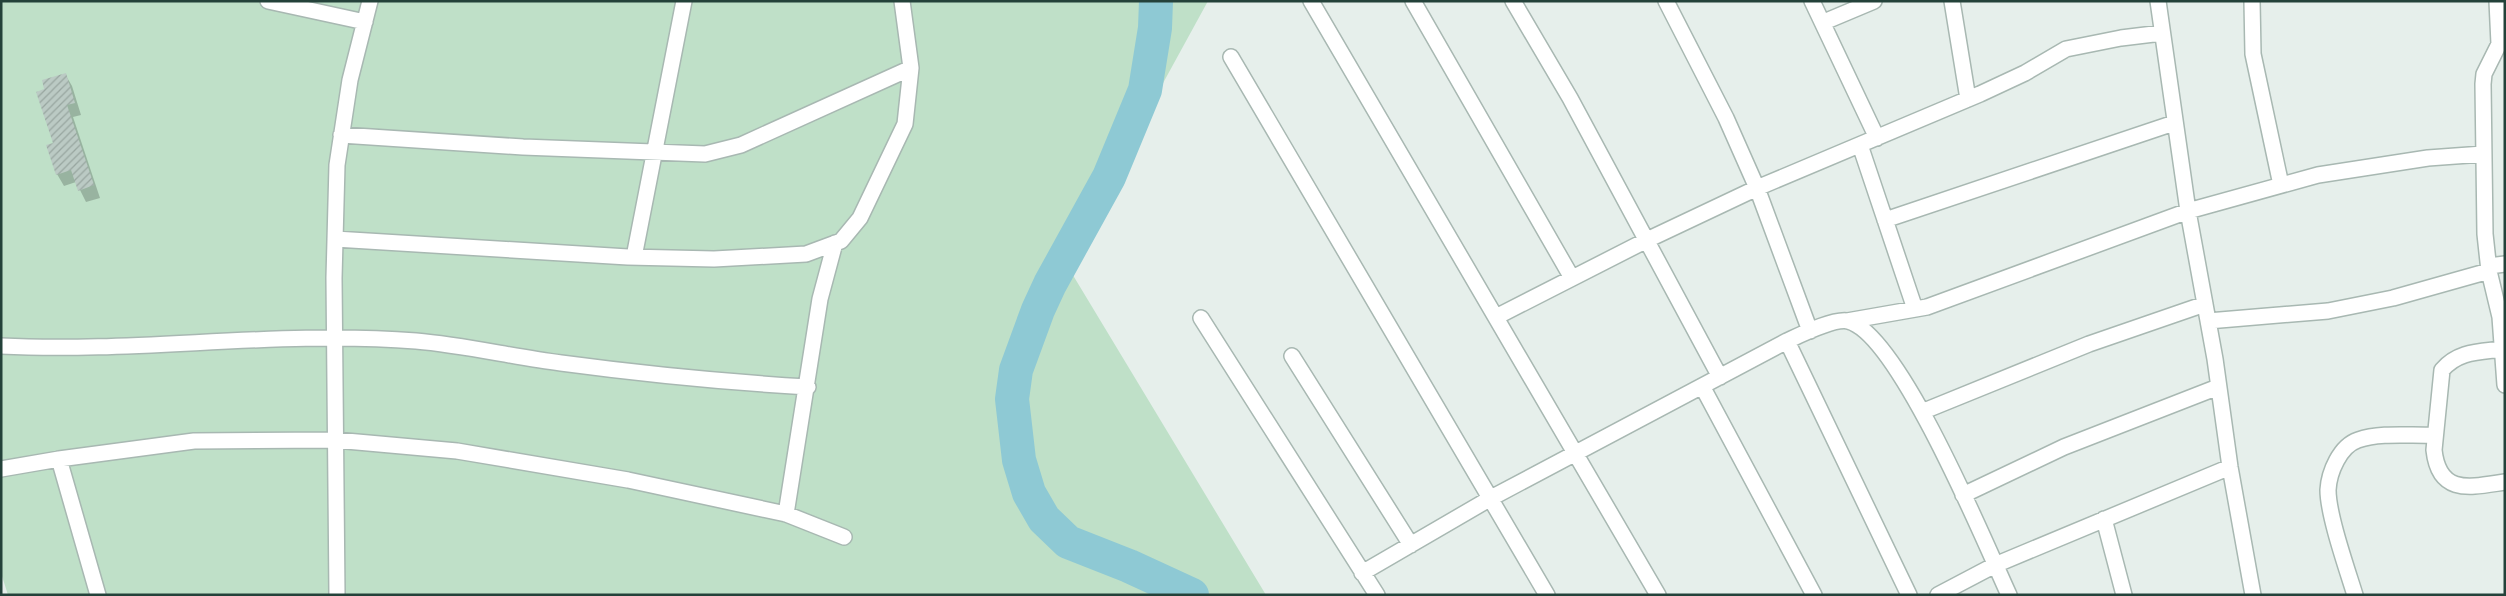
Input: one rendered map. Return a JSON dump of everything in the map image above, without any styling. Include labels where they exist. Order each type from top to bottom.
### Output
[{"type":"street","points":[[268,1],[365,22]]},
{"type":"street","points":[[337,595],[334,340],[337,165],[350,80],[370,1]]},
{"type":"street","points":[[634,257],[684,1]]},
{"type":"street","points":[[335,238],[634,257],[714,259],[806,254],[841,241],[860,218],[905,124],[911,68],[902,1]]},
{"type":"street","points":[[1311,1],[1658,595]]},
{"type":"street","points":[[1413,1],[1572,278]]},
{"type":"street","points":[[1514,1],[1570,98],[1720,377]]},
{"type":"street","points":[[1666,1],[1726,118],[1757,188],[1810,331]]},
{"type":"street","points":[[1812,1],[1824,22],[1877,138]]},
{"type":"street","points":[[1824,22],[1874,1]]},
{"type":"street","points":[[1952,1],[1968,99]]},
{"type":"street","points":[[2158,1],[2188,211],[2253,595]]},
{"type":"street","points":[[2252,1],[2253,54],[2281,185]]},
{"type":"street","points":[[2497,1],[2498,63],[2484,74],[2483,154],[2485,234],[2489,269],[2500,317],[2505,385]]},
{"type":"street","points":[[1496,317],[1647,240],[1757,188],[1968,99],[2019,76],[2066,49],[2121,38],[2162,33]]},
{"type":"street","points":[[1231,57],[1547,595]]},
{"type":"street","points":[[342,135],[523,147],[705,154],[741,145],[911,68]]},
{"type":"street","points":[[1885,220],[2174,123]]},
{"type":"street","points":[[1860,145],[1915,309]]},
{"type":"street","points":[[1362,573],[1491,498],[1787,341],[1810,331],[1846,321],[1915,309],[1951,299],[2188,211],[2318,175],[2390,163],[2483,154]]},
{"type":"street","points":[[786,514],[808,387],[820,299],[836,243]]},
{"type":"street","points":[[2208,321],[2328,311],[2393,298],[2505,264]]},
{"type":"street","points":[[1924,411],[2089,344],[2205,304]]},
{"type":"street","points":[[1201,318],[1377,595]]},
{"type":"street","points":[[1846,321],[1860,327],[1883,351],[1924,411],[2009,595]]},
{"type":"street","points":[[1,346],[39,348],[242,340],[416,341],[580,365],[729,382],[808,387]]},
{"type":"street","points":[[1787,341],[1909,595]]},
{"type":"street","points":[[2502,349],[2461,355],[2450,360],[2442,370],[2435,435],[2436,463],[2446,478],[2454,484],[2465,488],[2505,482]]},
{"type":"street","points":[[1292,356],[1411,545]]},
{"type":"street","points":[[1702,386],[1814,595]]},
{"type":"street","points":[[1963,496],[2064,447],[2218,387]]},
{"type":"street","points":[[2355,595],[2332,513],[2328,490],[2336,462],[2343,451],[2356,440],[2435,435]]},
{"type":"street","points":[[1,469],[59,459],[194,441],[335,440],[457,451],[628,480],[786,514],[844,537]]},
{"type":"street","points":[[59,459],[98,595]]},
{"type":"street","points":[[1938,595],[1995,565],[2230,467]]},
{"type":"street","points":[[2104,519],[2124,595]]},
{"type":"green space","points":[[1,1],[1208,1],[1065,262],[1266,595],[8,595],[1,573]]},
{"type":"building","points":[[66,73],[75,103],[67,105],[94,185],[78,191],[71,170],[56,175],[46,145],[53,143],[36,92],[44,89],[42,80]]},
{"type":"waterway","points":[[1156,1],[1155,28],[1145,90],[1109,177],[1050,284],[1038,310],[1016,370],[1012,399],[1019,460],[1029,493],[1044,519],[1068,542],[1129,566],[1192,595]]}]
